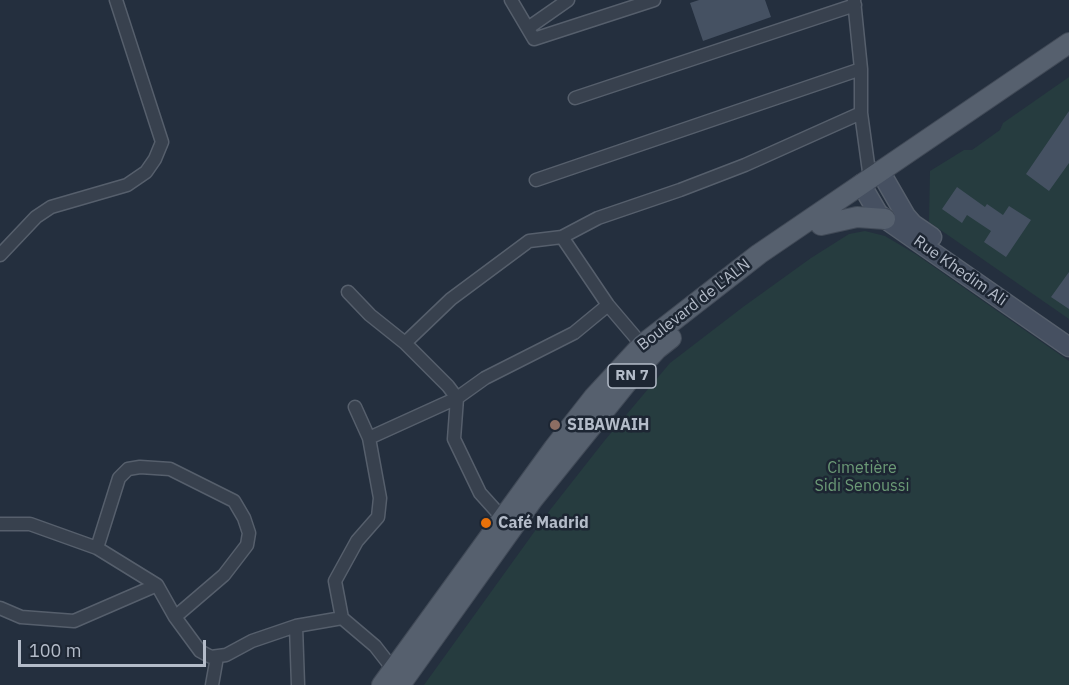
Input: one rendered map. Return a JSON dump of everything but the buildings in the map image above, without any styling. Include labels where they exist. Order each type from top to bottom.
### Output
[{"type":"main road","name":"Boulevard de L'ALN","points":[[937,140],[1069,43]]},
{"type":"main road","name":"Boulevard de L'ALN","points":[[394,680],[508,523],[594,397],[642,345],[759,254],[1069,57]]},
{"type":"main road","name":"Boulevard de L'ALN","points":[[508,523],[657,349],[775,257],[821,225],[873,182]]},
{"type":"main road","name":"Rue Khedim Ali","points":[[873,182],[878,213],[885,219],[1069,347]]},
{"type":"main road","name":"Rue Khedim Ali","points":[[873,182],[900,207],[913,224],[1069,332]]},
{"type":"main road","points":[[821,225],[857,217],[885,219]]},
{"type":"street","points":[[0,255],[36,217],[51,207],[127,185],[146,172],[155,159],[162,142],[116,0]]},
{"type":"street","points":[[511,0],[534,39],[654,0]]},
{"type":"street","points":[[528,28],[568,0]]},
{"type":"street","points":[[575,98],[854,3],[861,69],[861,113],[873,182]]},
{"type":"street","points":[[536,180],[861,69]]},
{"type":"street","points":[[405,343],[452,299],[529,241],[562,237],[598,218],[745,165],[861,113]]},
{"type":"street","points":[[562,237],[608,305],[642,345]]},
{"type":"street","points":[[348,292],[370,315],[405,343],[457,398],[454,439],[480,493],[508,523]]},
{"type":"street","points":[[369,438],[457,398],[485,378],[574,333],[608,305]]},
{"type":"street","points":[[355,406],[369,438],[380,498],[378,517],[357,542],[335,581],[342,618],[375,646],[394,680]]},
{"type":"street","points":[[97,548],[119,478],[128,469],[140,467],[170,469],[234,501],[244,518],[249,533],[247,545],[224,575],[175,617]]},
{"type":"street","points":[[0,524],[30,524],[97,548],[157,585],[175,617],[200,651],[211,657],[226,655],[252,641],[296,626],[342,618]]},
{"type":"street","points":[[0,608],[21,617],[74,621],[157,585]]},
{"type":"street","points":[[296,626],[298,685]]},
{"type":"street","points":[[212,685],[218,657]]},
{"type":"green space","points":[[1069,77],[1069,319],[929,222],[930,171],[964,150],[972,150],[1000,130],[1003,123]]},
{"type":"green space","name":"Cimetière Sidi Senoussi","points":[[865,231],[885,236],[917,255],[1069,361],[1069,685],[424,685],[550,510],[670,363],[811,258],[849,234]]},
{"type":"place","name":"SIBAWAIH","points":[[555,425]]},
{"type":"place","name":"Café Madrid","points":[[486,523]]}]
